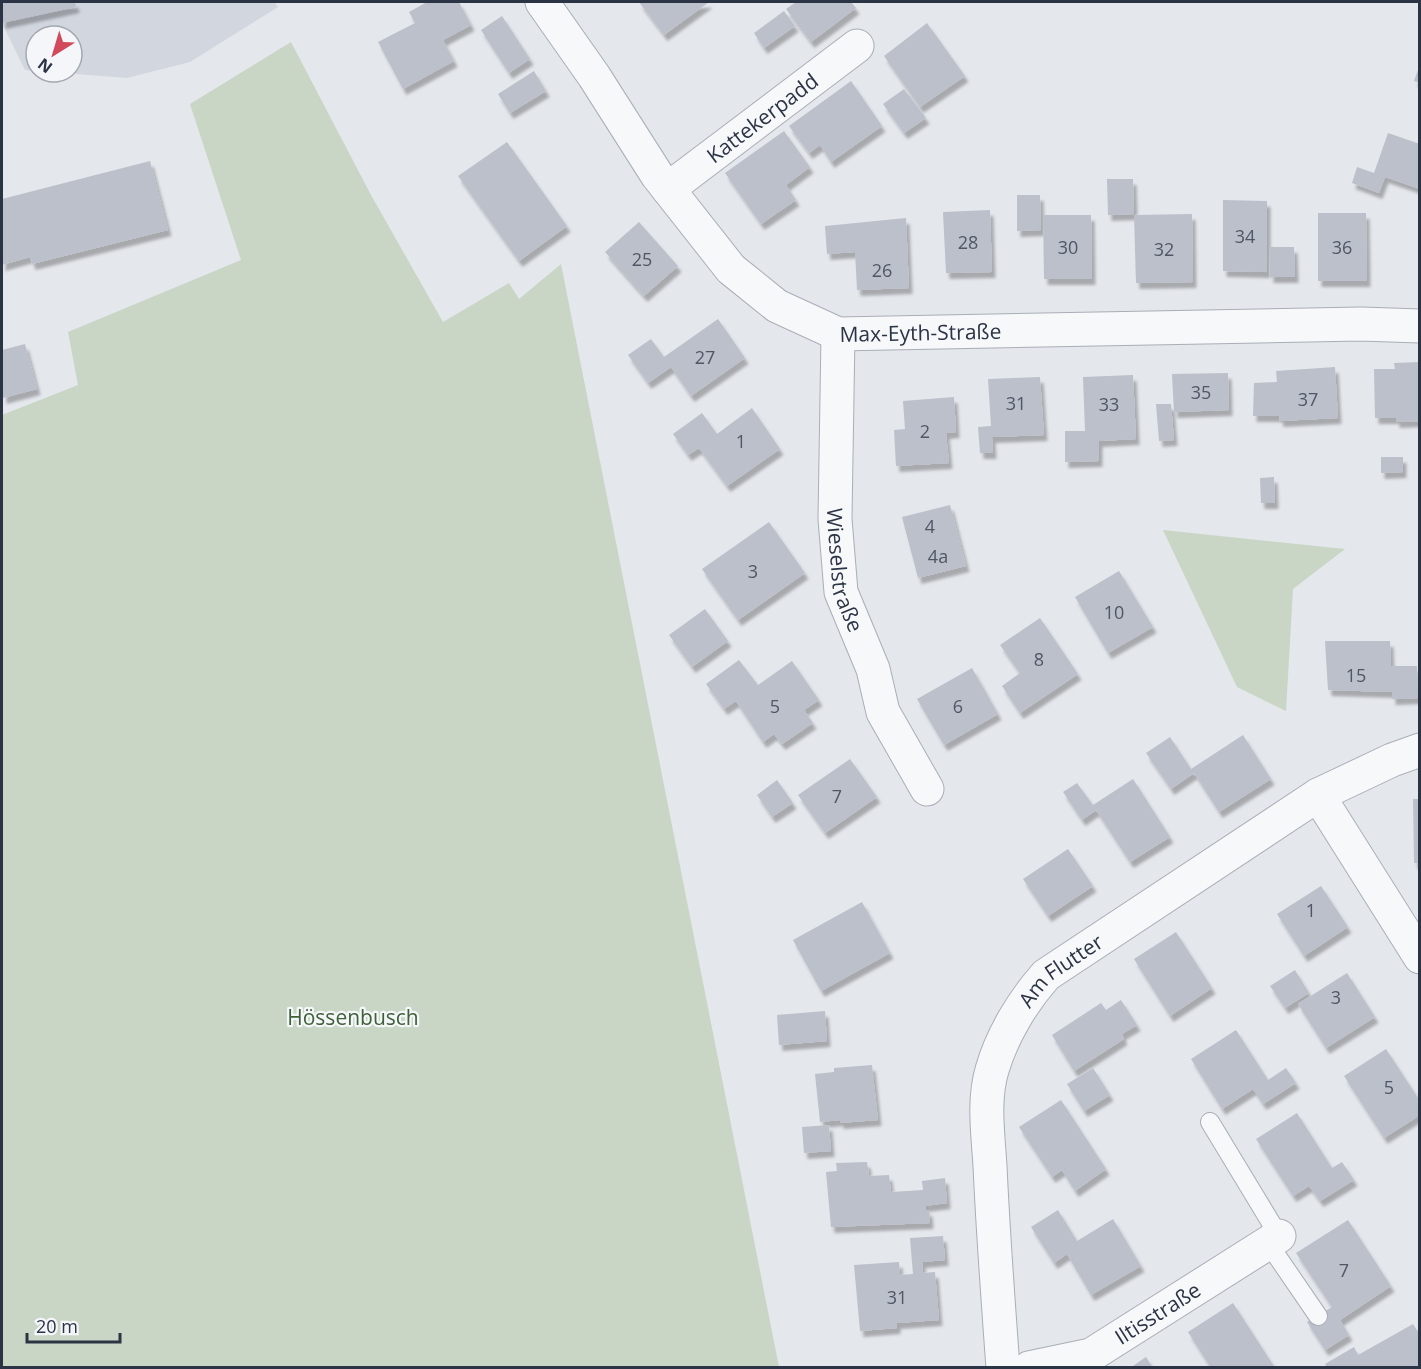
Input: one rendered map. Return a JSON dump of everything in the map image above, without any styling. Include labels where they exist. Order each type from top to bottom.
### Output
[{"type":"street","name":"Max-Eyth-Straße","points":[[542,2],[668,189],[731,269],[777,306],[838,333],[1361,324],[1419,326]]},
{"type":"street","name":"Kattekerpadd","points":[[668,189],[857,46]]},
{"type":"street","name":"Wieselstraße","points":[[838,333],[835,519],[841,592],[873,669],[883,712],[927,789]]},
{"type":"street","name":"Am Flutter","points":[[1004,1368],[993,1246],[986,1097],[992,1069],[1027,996],[1046,975],[1318,795],[1392,760],[1419,750]]},
{"type":"street","points":[[1318,795],[1419,957]]},
{"type":"street","name":"Iltisstraße","points":[[1029,1368],[1091,1355],[1274,1240]]},
{"type":"lane","points":[[1210,1122],[1318,1316]]},
{"type":"shaded area","points":[[2,2],[274,2],[278,7],[190,62],[127,78],[84,75],[84,24],[24,24],[24,68],[2,23]]},
{"type":"green space","name":"Hössenbusch","points":[[291,42],[371,195],[443,322],[509,283],[519,299],[561,264],[779,1367],[2,1367],[2,415],[78,385],[68,332],[241,260],[190,104]]},
{"type":"green space","points":[[1163,530],[1345,549],[1293,589],[1286,711],[1237,687]]},
{"type":"building","points":[[2,2],[75,2],[76,7],[2,23]]},
{"type":"building","points":[[427,2],[459,2],[471,25],[443,40],[454,61],[403,89],[378,42],[415,23],[409,12]]},
{"type":"building","points":[[639,2],[709,2],[664,35]]},
{"type":"building","points":[[796,2],[851,2],[856,8],[811,42],[786,9]]},
{"type":"building","points":[[784,11],[795,26],[764,48],[754,33]]},
{"type":"building","points":[[502,16],[530,59],[509,73],[481,30]]},
{"type":"building","points":[[927,23],[965,76],[920,107],[884,56]]},
{"type":"building","points":[[1420,67],[1420,83],[1414,81]]},
{"type":"building","points":[[534,71],[546,91],[510,113],[498,94]]},
{"type":"building","points":[[851,81],[882,126],[831,162],[820,145],[809,153],[789,126]]},
{"type":"building","points":[[904,89],[926,118],[904,133],[883,104]]},
{"type":"building","points":[[784,131],[810,167],[786,185],[796,200],[761,224],[725,173]]},
{"type":"building","points":[[1388,133],[1420,144],[1420,189],[1385,177],[1379,193],[1352,183],[1357,167],[1374,173]]},
{"type":"building","points":[[507,142],[567,226],[519,261],[458,176]]},
{"type":"building","points":[[150,161],[168,230],[32,264],[30,257],[2,265],[2,199]]},
{"type":"building","points":[[1107,179],[1133,179],[1134,214],[1108,215]]},
{"type":"building","points":[[1017,195],[1040,195],[1041,230],[1017,231]]},
{"type":"building","points":[[1223,200],[1267,201],[1267,272],[1223,271]]},
{"type":"building","points":[[990,210],[992,272],[946,273],[943,212]]},
{"type":"building","points":[[1318,213],[1366,213],[1367,281],[1318,281]]},
{"type":"building","points":[[1192,214],[1193,282],[1136,283],[1134,215]]},
{"type":"building","points":[[1043,215],[1091,215],[1092,279],[1044,279]]},
{"type":"building","points":[[906,218],[909,288],[857,290],[855,252],[827,254],[825,226]]},
{"type":"building","points":[[639,222],[678,266],[644,296],[605,252]]},
{"type":"building","points":[[1269,247],[1294,247],[1295,277],[1270,277]]},
{"type":"building","points":[[718,319],[745,358],[691,396],[671,367],[648,383],[628,355],[651,339],[664,357]]},
{"type":"building","points":[[25,344],[37,389],[3,398],[2,350]]},
{"type":"building","points":[[1420,362],[1420,421],[1396,422],[1396,418],[1375,418],[1374,369],[1395,369],[1394,363]]},
{"type":"building","points":[[1335,367],[1338,418],[1280,421],[1279,416],[1253,416],[1254,383],[1277,382],[1276,371]]},
{"type":"building","points":[[1228,373],[1229,410],[1174,412],[1172,374]]},
{"type":"building","points":[[1133,375],[1136,439],[1099,441],[1099,461],[1065,462],[1065,431],[1085,431],[1083,377]]},
{"type":"building","points":[[1040,377],[1044,435],[992,437],[993,453],[980,453],[978,427],[991,426],[988,379]]},
{"type":"building","points":[[954,397],[956,432],[946,433],[949,463],[896,466],[894,430],[905,429],[903,401]]},
{"type":"building","points":[[1156,404],[1171,404],[1174,440],[1159,441]]},
{"type":"building","points":[[752,408],[780,449],[727,486],[699,448],[688,455],[673,434],[702,413],[717,434]]},
{"type":"building","points":[[1381,457],[1403,457],[1403,472],[1381,473]]},
{"type":"building","points":[[1274,477],[1275,503],[1261,503],[1260,478]]},
{"type":"building","points":[[950,505],[966,566],[918,578],[902,517]]},
{"type":"building","points":[[769,522],[805,573],[738,620],[702,569]]},
{"type":"building","points":[[1119,571],[1153,627],[1108,653],[1075,597]]},
{"type":"building","points":[[705,609],[728,641],[692,667],[669,635]]},
{"type":"building","points":[[1040,618],[1078,674],[1020,713],[1002,686],[1020,673],[1000,645]]},
{"type":"building","points":[[1325,641],[1390,641],[1391,666],[1417,666],[1418,698],[1392,699],[1392,692],[1328,690]]},
{"type":"building","points":[[739,660],[758,685],[792,661],[819,700],[804,710],[813,723],[782,744],[774,734],[763,742],[736,701],[724,709],[706,684]]},
{"type":"building","points":[[972,668],[998,714],[944,745],[917,699]]},
{"type":"building","points":[[1243,735],[1271,779],[1219,812],[1194,773],[1171,789],[1146,753],[1170,737],[1191,769]]},
{"type":"building","points":[[850,759],[877,797],[825,833],[798,795]]},
{"type":"building","points":[[1133,779],[1170,837],[1130,862],[1096,810],[1082,820],[1063,792],[1077,783],[1093,805]]},
{"type":"building","points":[[777,780],[793,803],[772,817],[757,795]]},
{"type":"building","points":[[1413,799],[1420,799],[1420,863],[1414,863]]},
{"type":"building","points":[[1068,849],[1093,886],[1048,916],[1023,879]]},
{"type":"building","points":[[1321,886],[1348,927],[1304,956],[1277,914]]},
{"type":"building","points":[[862,902],[890,953],[821,991],[793,940]]},
{"type":"building","points":[[1176,932],[1212,988],[1170,1016],[1134,959]]},
{"type":"building","points":[[1295,970],[1309,993],[1285,1008],[1270,986]]},
{"type":"building","points":[[1347,973],[1375,1017],[1326,1048],[1298,1004]]},
{"type":"building","points":[[1121,1000],[1137,1025],[1122,1034],[1124,1039],[1074,1071],[1052,1035],[1101,1003],[1106,1010]]},
{"type":"building","points":[[825,1011],[827,1041],[779,1045],[777,1015]]},
{"type":"building","points":[[1236,1030],[1268,1080],[1286,1068],[1296,1083],[1263,1104],[1253,1089],[1222,1109],[1191,1059]]},
{"type":"building","points":[[1386,1049],[1420,1101],[1420,1115],[1384,1138],[1344,1076]]},
{"type":"building","points":[[872,1065],[878,1120],[820,1122],[815,1074],[834,1072],[834,1068]]},
{"type":"building","points":[[1093,1068],[1110,1095],[1084,1111],[1067,1084]]},
{"type":"building","points":[[1061,1100],[1106,1169],[1075,1191],[1062,1170],[1052,1177],[1019,1127]]},
{"type":"building","points":[[1297,1113],[1332,1168],[1342,1162],[1354,1180],[1320,1201],[1309,1186],[1293,1196],[1256,1139]]},
{"type":"building","points":[[829,1125],[831,1151],[804,1153],[802,1127]]},
{"type":"building","points":[[867,1162],[869,1176],[889,1175],[891,1192],[923,1190],[922,1181],[945,1178],[947,1203],[925,1206],[926,1211],[929,1210],[930,1223],[831,1227],[826,1172],[837,1171],[836,1163]]},
{"type":"building","points":[[1058,1210],[1077,1241],[1113,1219],[1141,1266],[1091,1295],[1067,1254],[1054,1263],[1031,1227]]},
{"type":"building","points":[[1348,1220],[1391,1286],[1340,1320],[1349,1335],[1325,1350],[1307,1322],[1332,1307],[1296,1253]]},
{"type":"building","points":[[943,1236],[945,1260],[922,1262],[923,1273],[935,1272],[939,1320],[897,1323],[897,1328],[860,1331],[854,1265],[899,1262],[900,1275],[913,1274],[910,1238]]},
{"type":"building","points":[[1233,1303],[1275,1368],[1211,1368],[1188,1332]]},
{"type":"building","points":[[1413,1324],[1420,1335],[1420,1368],[1327,1368],[1325,1364],[1354,1347],[1358,1355]]},
{"type":"building","points":[[1146,1357],[1153,1368],[1130,1368]]}]
